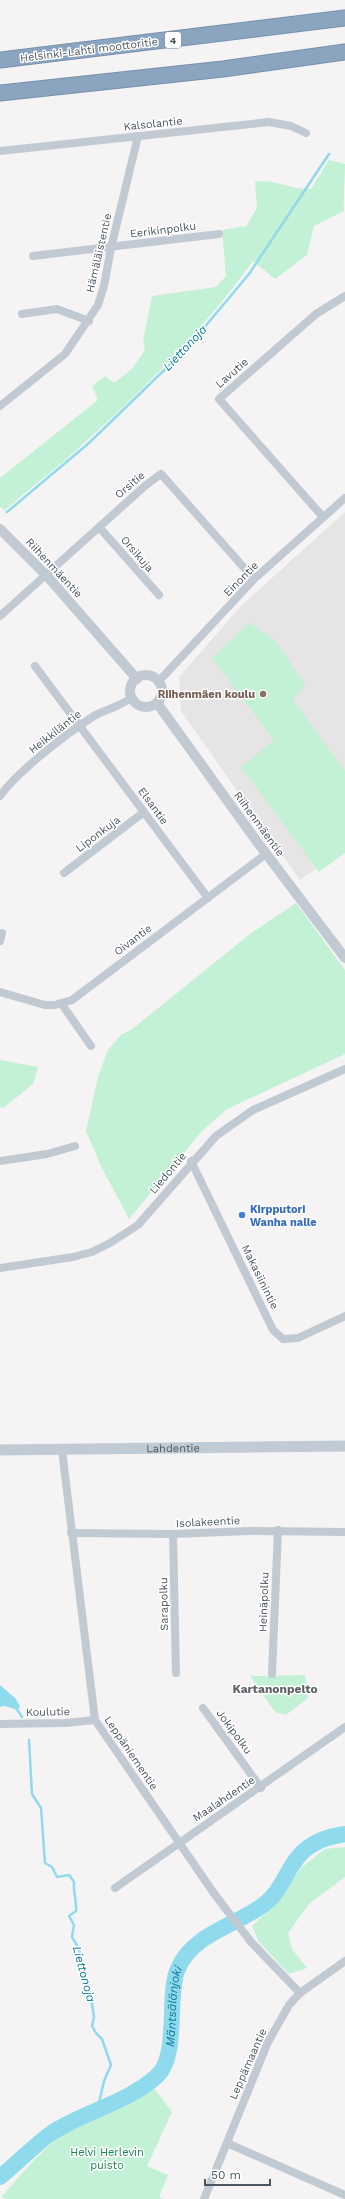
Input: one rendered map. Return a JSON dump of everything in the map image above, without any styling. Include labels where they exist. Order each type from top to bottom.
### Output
[{"type":"highway","name":"Helsinki-Lahti moottoritie","points":[[0,60],[345,18]]},
{"type":"highway","points":[[0,93],[223,69],[345,52]]},
{"type":"main road","name":"Lahdentie","points":[[0,1450],[345,1446]]},
{"type":"street","name":"Kalsolantie","points":[[0,151],[269,122],[291,126],[306,133]]},
{"type":"street","name":"Hämäläistentie","points":[[0,406],[60,359],[89,321],[98,305],[104,286],[111,248],[138,136]]},
{"type":"street","name":"Eerikinpolku","points":[[33,256],[111,248],[218,234]]},
{"type":"street","name":"Lavutie","points":[[323,517],[219,399],[316,314],[345,296]]},
{"type":"street","points":[[22,314],[57,309],[89,321]]},
{"type":"street","name":"Orsitie","points":[[0,616],[47,576],[146,485],[161,474],[254,579]]},
{"type":"street","name":"Einontie","points":[[158,681],[254,579],[345,498]]},
{"type":"street","name":"Orsikuja","points":[[99,527],[159,595]]},
{"type":"street","name":"Riihenmäentie","points":[[0,529],[47,576],[137,678]]},
{"type":"street","name":"Elsantie","points":[[35,666],[208,898]]},
{"type":"street","points":[[146,675],[158,681],[162,692],[157,703],[148,707],[143,707],[134,701],[131,687],[137,678],[146,675]]},
{"type":"street","name":"Heikkiläntie","points":[[1,792],[39,758],[81,726],[95,716],[124,703],[132,697]]},
{"type":"street","name":"Riihenmäentie","points":[[157,703],[266,854],[345,958]]},
{"type":"street","name":"Liponkuja","points":[[64,872],[144,812]]},
{"type":"street","name":"Oivantie","points":[[0,992],[45,1005],[72,1000],[266,854]]},
{"type":"street","points":[[61,1003],[91,1046]]},
{"type":"street","name":"Liedontie","points":[[0,1268],[73,1257],[92,1252],[110,1243],[138,1225],[191,1161],[216,1136],[252,1110],[345,1068]]},
{"type":"street","points":[[0,1161],[47,1154],[75,1146]]},
{"type":"street","name":"Makasiinintie","points":[[191,1161],[273,1330],[283,1339],[298,1338],[345,1316]]},
{"type":"street","name":"Leppäniementie","points":[[62,1450],[95,1720],[179,1843],[250,1942],[300,1993]]},
{"type":"street","name":"Isolakeentie","points":[[72,1533],[173,1534],[278,1530],[345,1532]]},
{"type":"street","name":"Heinäpolku","points":[[272,1674],[278,1530]]},
{"type":"street","name":"Sarapolku","points":[[173,1534],[176,1673]]},
{"type":"street","name":"Jokipolku","points":[[203,1708],[261,1788]]},
{"type":"street","name":"Koulutie","points":[[0,1724],[72,1723],[95,1720]]},
{"type":"street","name":"Maalahdentie","points":[[116,1888],[179,1843],[261,1788],[345,1727]]},
{"type":"street","name":"Leppämaantie","points":[[204,2199],[268,2042],[289,2005],[300,1993],[345,1961]]},
{"type":"street","points":[[227,2143],[345,2195]]},
{"type":"shaded area","name":"Riihenmäen koulu","points":[[345,512],[345,848],[300,880],[181,711],[179,677],[241,606]]},
{"type":"green space","points":[[329,160],[345,164],[344,211],[314,226],[307,255],[275,279],[253,261],[191,338],[121,409],[56,468],[5,510],[0,507],[0,478],[98,400],[92,386],[105,376],[114,383],[132,369],[145,350],[143,341],[152,296],[216,287],[226,276],[222,230],[246,226],[257,208],[255,182],[262,181],[297,188],[311,189]]},
{"type":"green space","points":[[249,623],[275,640],[305,685],[293,700],[345,771],[345,853],[319,872],[241,767],[274,740],[212,658]]},
{"type":"green space","points":[[296,903],[345,970],[345,1054],[227,1109],[203,1130],[129,1219],[101,1166],[86,1131],[98,1077],[108,1050],[121,1035],[131,1030],[250,934]]},
{"type":"green space","points":[[0,1060],[38,1067],[33,1084],[3,1108],[0,1107]]},
{"type":"green space","points":[[305,1675],[308,1698],[286,1715],[275,1712],[250,1676]]},
{"type":"green space","points":[[345,1847],[345,1877],[309,1904],[288,1933],[292,1949],[307,1968],[289,1974],[259,1942],[252,1926],[278,1902],[301,1868],[325,1849]]},
{"type":"green space","name":"Helvi Herlevin puisto","points":[[152,2085],[172,2112],[147,2166],[168,2175],[159,2197],[164,2199],[7,2199],[1,2197],[35,2159],[61,2135],[128,2105]]},
{"type":"water","points":[[0,1685],[15,1698],[20,1706],[18,1710],[5,1706],[0,1707]]},
{"type":"waterway","name":"Liettonoja","points":[[7,512],[89,443],[188,347],[249,274],[329,154]]},
{"type":"waterway","name":"Liettonoja","points":[[16,1708],[22,1717]]},
{"type":"waterway","name":"Liettonoja","points":[[29,1740],[32,1794],[41,1808],[45,1863],[52,1867],[57,1877],[69,1875],[74,1882],[76,1911],[69,1916],[74,1925],[72,1937],[80,1953],[78,1963],[89,1985],[94,2017],[92,2026],[102,2039],[111,2065],[104,2081],[97,2111]]},
{"type":"waterway","name":"Mäntsälänjoki","points":[[0,2177],[53,2132],[79,2118],[120,2100],[133,2093],[157,2076],[164,2067],[168,2055],[172,2026],[174,1982],[177,1971],[184,1958],[204,1939],[216,1931],[243,1918],[273,1897],[295,1861],[306,1849],[324,1839],[345,1834]]},
{"type":"place","name":"Riihenmäen koulu","points":[[263,694]]},
{"type":"place","name":"Kirpputori Wanha nalle","points":[[242,1215]]},
{"type":"district","name":"Kartanonpelto","points":[[275,1689]]}]
